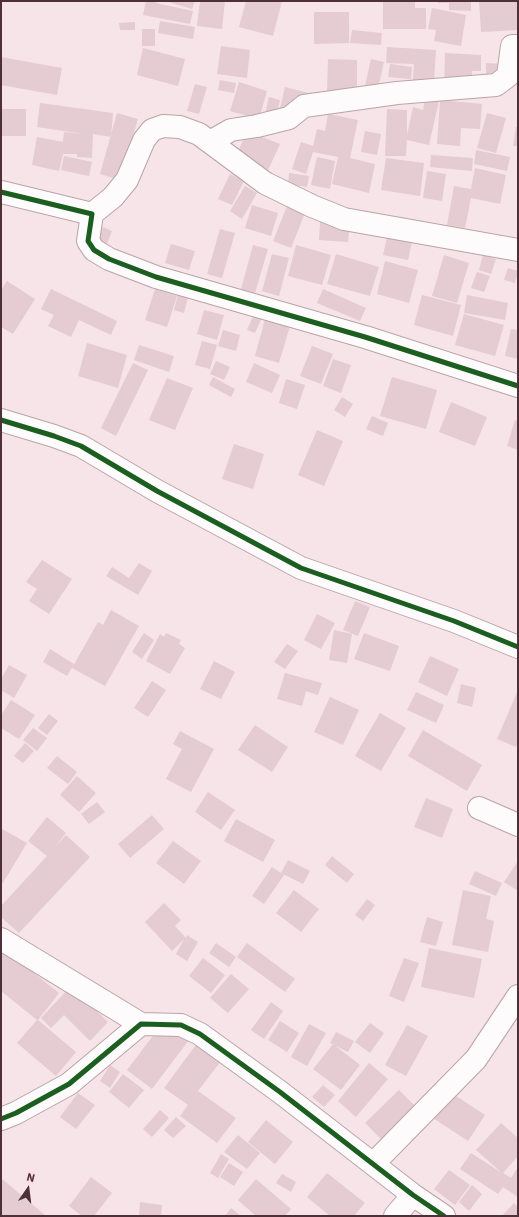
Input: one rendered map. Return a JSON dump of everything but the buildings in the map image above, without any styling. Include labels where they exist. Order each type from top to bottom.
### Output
[{"type":"street","points":[[210,142],[231,130],[289,118],[304,106],[397,93],[496,85],[508,76],[512,46],[518,46]]},
{"type":"street","points":[[518,250],[344,219],[312,206],[265,183],[199,134],[180,127],[163,126],[152,130],[144,140],[127,180],[113,197],[92,214],[88,241],[94,250],[109,259],[156,277],[365,337],[518,386]]},
{"type":"street","points":[[1,192],[92,214]]},
{"type":"street","points":[[1,420],[81,446],[157,491],[301,568],[454,622],[518,647]]},
{"type":"street","points":[[479,808],[518,825]]},
{"type":"street","points":[[1,939],[141,1024],[181,1025],[200,1034],[280,1092],[413,1195],[444,1216]]},
{"type":"street","points":[[373,1164],[476,1059],[518,996]]},
{"type":"street","points":[[1,1119],[16,1113],[69,1084],[141,1024]]},
{"type":"street","points":[[395,1216],[413,1195]]},
{"type":"cycle path","points":[[1,192],[92,214],[88,241],[94,250],[109,259],[156,277],[365,337],[518,386]]},
{"type":"cycle path","points":[[1,420],[81,446],[157,491],[301,568],[454,621],[518,647]]},
{"type":"cycle path","points":[[1,1119],[16,1113],[69,1084],[141,1024],[181,1025],[200,1034],[280,1092],[413,1195],[444,1216]]}]
